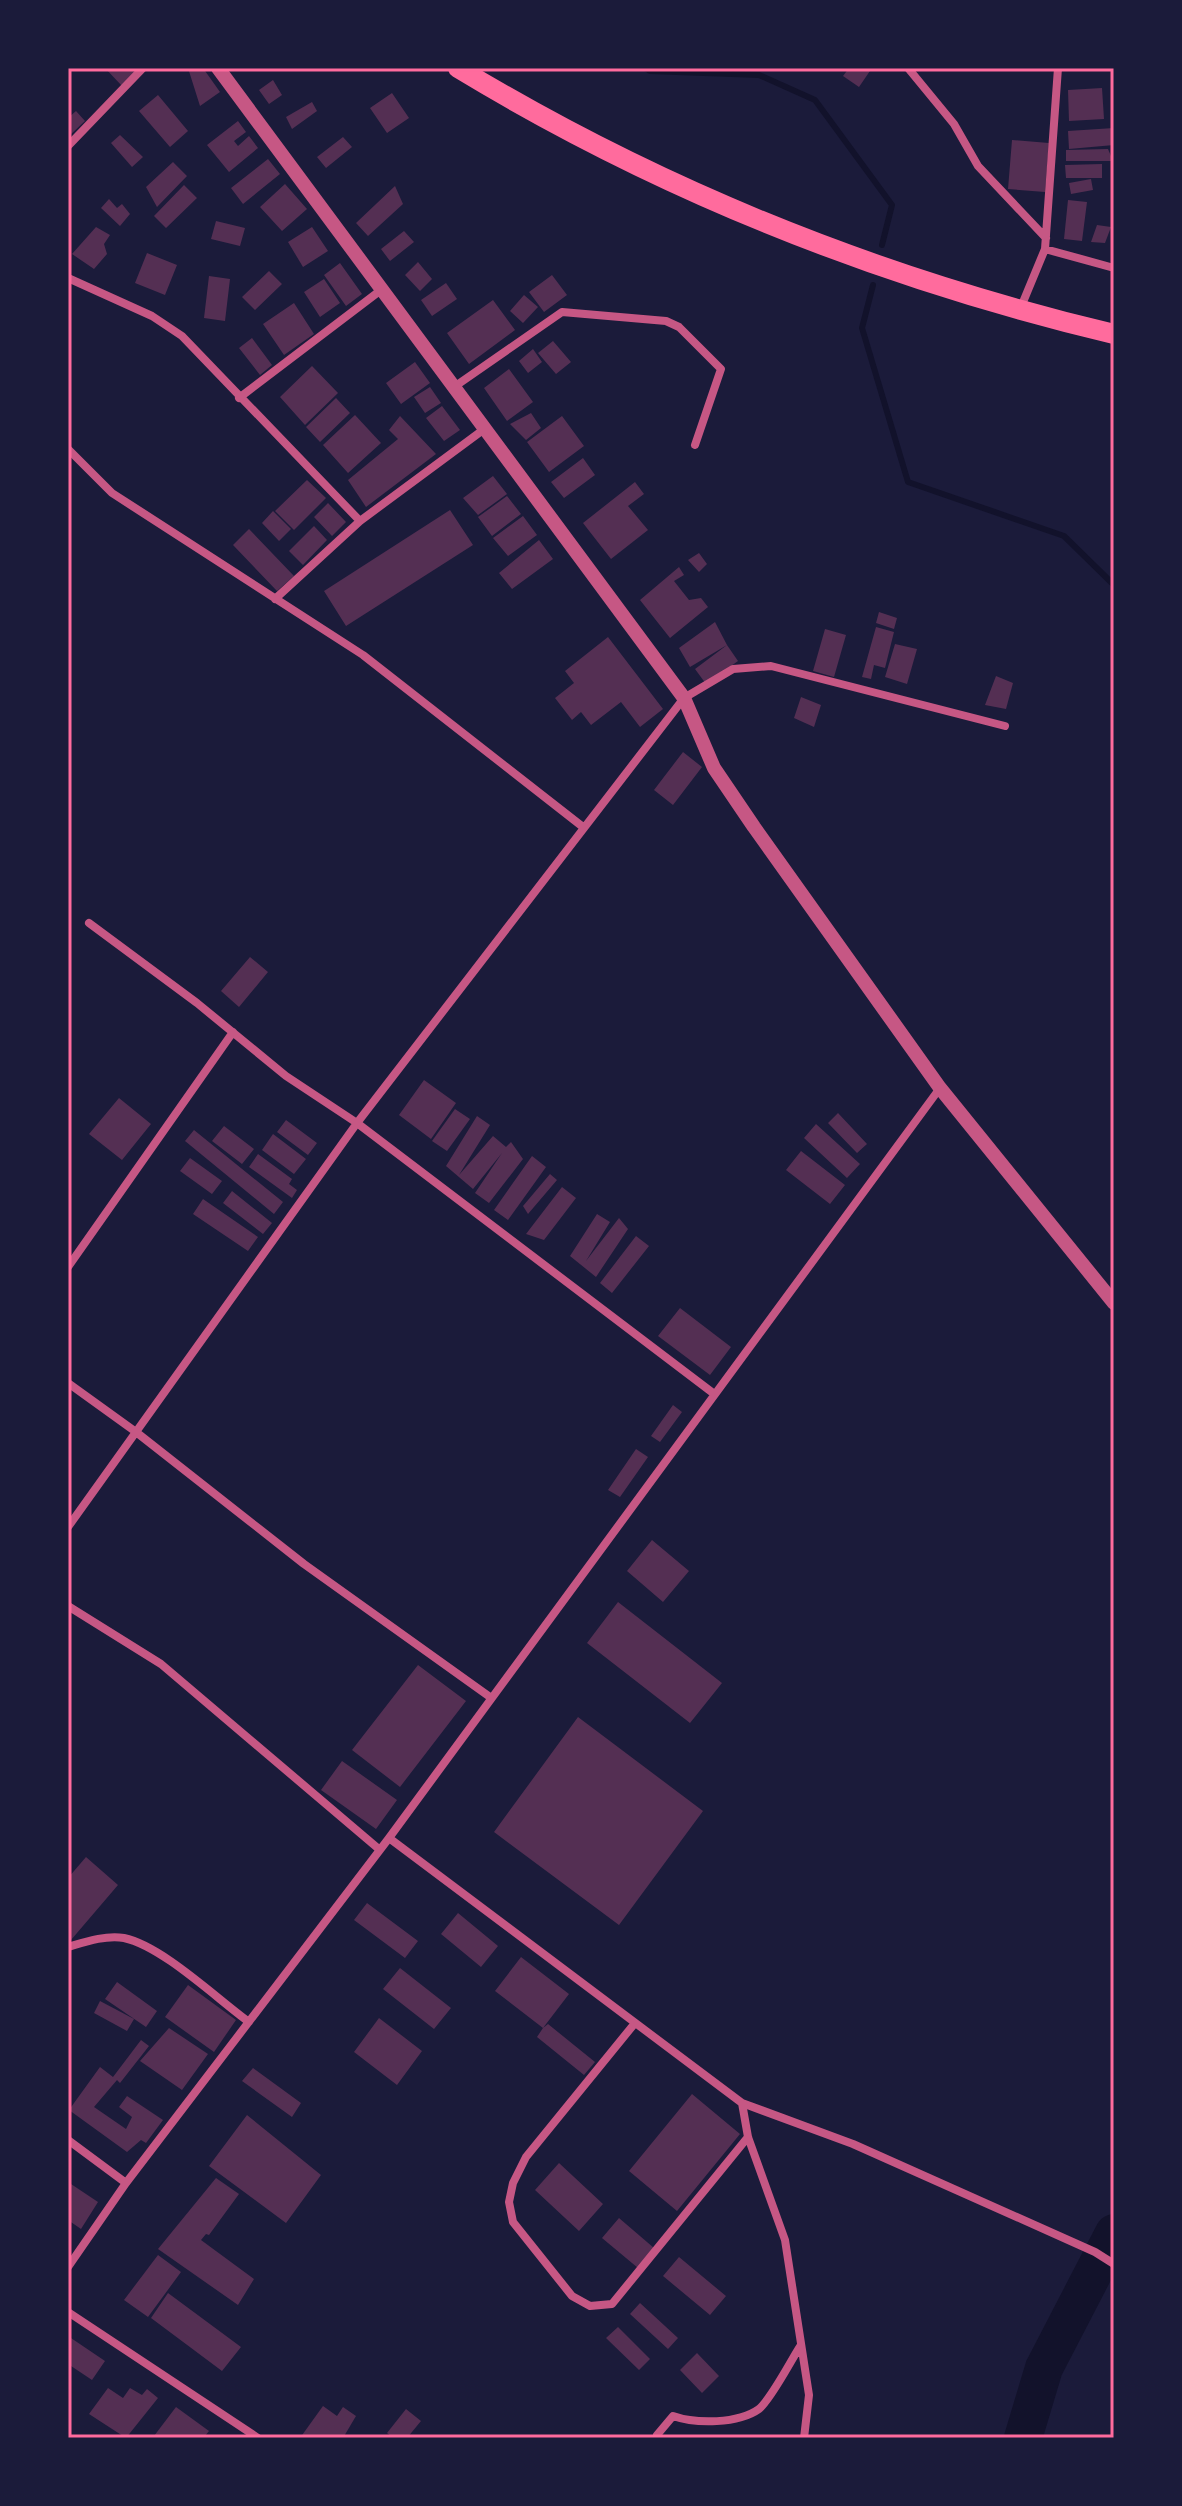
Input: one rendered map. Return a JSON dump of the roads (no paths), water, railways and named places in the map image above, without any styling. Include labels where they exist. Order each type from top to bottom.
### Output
[{"type":"highway","points":[[458,68],[531,112],[684,188],[829,248],[1019,311],[1114,334]]},
{"type":"street","points":[[68,146],[143,68]]},
{"type":"street","points":[[218,68],[684,698],[714,768],[940,1088],[1114,1303]]},
{"type":"street","points":[[908,68],[954,124],[978,166],[1046,238]]},
{"type":"street","points":[[1019,311],[1045,249],[1058,68]]},
{"type":"street","points":[[1045,249],[1114,268]]},
{"type":"street","points":[[68,278],[152,316],[182,336],[360,521]]},
{"type":"street","points":[[239,398],[381,290]]},
{"type":"street","points":[[454,387],[562,312],[666,321],[679,327],[721,369],[695,445]]},
{"type":"street","points":[[275,599],[360,521],[483,430]]},
{"type":"street","points":[[68,449],[112,493],[363,655],[583,827]]},
{"type":"street","points":[[68,1527],[357,1123],[684,698],[733,669],[771,666],[1005,726]]},
{"type":"street","points":[[89,923],[286,1076],[357,1123],[713,1393]]},
{"type":"street","points":[[68,1267],[233,1032]]},
{"type":"street","points":[[68,2267],[126,2183],[389,1838],[940,1088]]},
{"type":"street","points":[[68,1383],[136,1432],[304,1564],[490,1697]]},
{"type":"street","points":[[68,1606],[161,1664],[380,1850]]},
{"type":"street","points":[[389,1838],[742,2103],[853,2144],[1114,2264]]},
{"type":"street","points":[[68,1947],[98,1939],[124,1938],[155,1952],[249,2022]]},
{"type":"street","points":[[635,2023],[526,2157],[513,2183],[509,2202],[513,2222],[572,2296],[590,2306],[612,2304],[748,2137]]},
{"type":"street","points":[[742,2103],[748,2137],[785,2240],[809,2395],[804,2438]]},
{"type":"street","points":[[68,2140],[126,2183]]},
{"type":"street","points":[[68,2312],[258,2438]]},
{"type":"street","points":[[657,2435],[673,2416],[690,2422],[722,2421],[759,2409],[801,2344]]},
{"type":"waterway","points":[[645,68],[650,71],[759,75],[815,100],[892,205],[882,245]]},
{"type":"waterway","points":[[873,285],[862,328],[908,482],[1064,536],[1114,585]]},
{"type":"waterway","points":[[1023,2438],[1044,2368],[1114,2233]]}]
